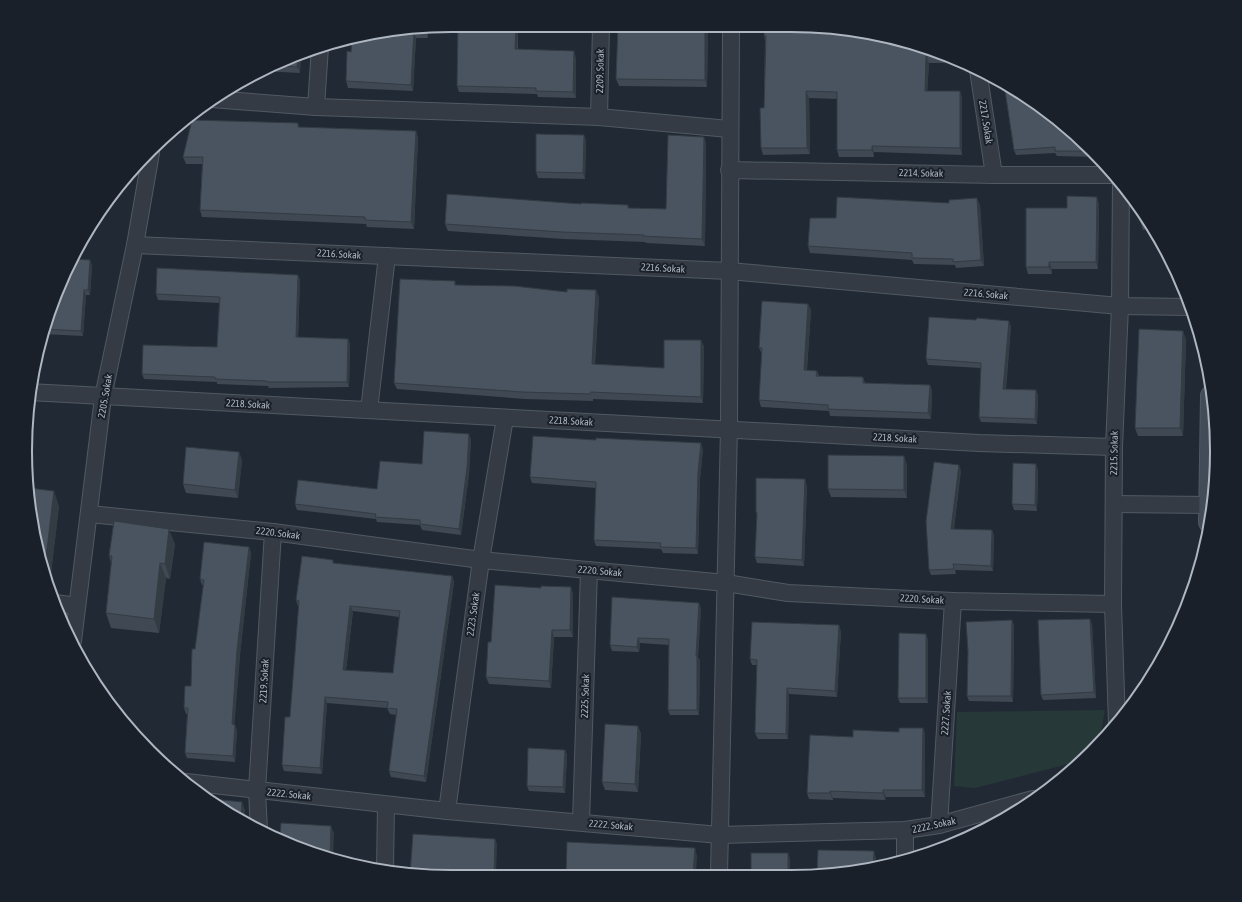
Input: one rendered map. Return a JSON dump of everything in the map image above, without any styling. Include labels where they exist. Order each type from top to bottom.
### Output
[{"type":"street","name":"2209. Sokak","points":[[599,117],[601,32]]},
{"type":"street","points":[[720,870],[729,428],[729,129],[731,32]]},
{"type":"street","points":[[316,107],[320,53]]},
{"type":"street","name":"2217. Sokak","points":[[979,77],[994,175]]},
{"type":"street","points":[[223,100],[316,107],[599,117],[729,129]]},
{"type":"street","name":"2205. Sokak","points":[[74,633],[103,397],[135,245],[149,162]]},
{"type":"street","name":"2214. Sokak","points":[[729,170],[994,175],[1106,175]]},
{"type":"street","name":"2215. Sokak","points":[[1117,714],[1113,604],[1114,447],[1120,306],[1121,193]]},
{"type":"street","name":"2216. Sokak","points":[[135,245],[729,272],[1120,306],[1184,307]]},
{"type":"street","points":[[369,410],[387,256]]},
{"type":"street","name":"2218. Sokak","points":[[37,393],[505,418],[729,428],[979,443],[1114,447]]},
{"type":"street","name":"2223. Sokak","points":[[447,811],[481,560],[505,418]]},
{"type":"street","points":[[1114,504],[1205,513]]},
{"type":"street","name":"2220. Sokak","points":[[89,514],[273,532],[481,560],[726,583],[788,593],[953,600],[1113,604]]},
{"type":"street","name":"2219. Sokak","points":[[259,823],[257,790],[273,532]]},
{"type":"street","name":"2225. Sokak","points":[[582,822],[589,570]]},
{"type":"street","name":"2227. Sokak","points":[[939,825],[953,600]]},
{"type":"street","points":[[61,604],[77,606]]},
{"type":"street","name":"2222. Sokak","points":[[196,783],[386,805],[720,835],[905,830],[939,825],[1017,803]]},
{"type":"street","points":[[385,864],[386,805]]},
{"type":"street","points":[[905,830],[905,854]]},
{"type":"shaded area","points":[[1105,710],[1101,732],[1069,764],[975,788],[954,786],[957,712]]},
{"type":"building","points":[[458,32],[516,32],[515,49],[574,51],[573,92],[536,91],[536,88],[457,86]]},
{"type":"building","points":[[618,32],[705,32],[705,80],[616,79]]},
{"type":"building","points":[[764,32],[791,32],[846,36],[899,46],[932,56],[926,56],[925,91],[960,91],[960,148],[872,146],[872,150],[837,150],[837,92],[806,91],[807,148],[761,148],[760,108],[764,108],[766,36],[764,36]]},
{"type":"building","points":[[414,34],[411,85],[346,81],[347,51],[351,52],[352,44],[369,40]]},
{"type":"building","points":[[297,61],[297,67],[286,66]]},
{"type":"building","points":[[1005,91],[1046,119],[1083,151],[1055,151],[1055,147],[1014,150]]},
{"type":"building","points":[[195,120],[298,123],[298,127],[416,131],[411,222],[365,220],[365,217],[200,210],[203,157],[183,157],[191,123]]},
{"type":"building","points":[[536,134],[584,135],[583,173],[536,172]]},
{"type":"building","points":[[668,135],[704,137],[702,239],[445,224],[447,194],[581,204],[628,205],[628,208],[666,209]]},
{"type":"building","points":[[1067,196],[1097,197],[1096,262],[1049,262],[1049,267],[1026,267],[1026,208],[1067,208]]},
{"type":"building","points":[[837,197],[949,203],[949,200],[977,198],[981,260],[953,262],[953,259],[912,258],[912,253],[808,246],[810,218],[836,218]]},
{"type":"building","points":[[78,259],[90,260],[88,290],[84,290],[81,331],[50,329],[64,291]]},
{"type":"building","points":[[157,268],[298,275],[296,337],[348,339],[347,382],[267,382],[215,379],[215,377],[142,374],[143,345],[217,347],[220,297],[156,294]]},
{"type":"building","points":[[400,279],[455,281],[455,285],[514,286],[567,292],[567,289],[596,290],[592,364],[664,368],[664,340],[701,340],[701,397],[591,392],[590,394],[523,392],[394,383]]},
{"type":"building","points":[[762,301],[808,304],[804,370],[817,371],[816,376],[863,377],[863,383],[930,385],[928,413],[828,409],[828,405],[759,400],[762,348],[759,348]]},
{"type":"building","points":[[929,317],[976,320],[977,318],[1009,321],[1003,389],[1036,390],[1035,419],[979,417],[981,363],[926,359]]},
{"type":"building","points":[[1139,329],[1183,331],[1180,428],[1135,428]]},
{"type":"building","points":[[424,431],[469,434],[467,468],[459,529],[420,524],[420,520],[375,517],[376,514],[295,504],[298,480],[377,489],[380,461],[422,464]]},
{"type":"building","points":[[533,436],[596,440],[596,438],[701,443],[698,473],[696,548],[660,547],[661,543],[594,540],[596,482],[530,477]]},
{"type":"building","points":[[186,447],[239,452],[235,490],[183,484]]},
{"type":"building","points":[[828,455],[904,456],[904,490],[828,489]]},
{"type":"building","points":[[934,462],[959,465],[951,529],[992,530],[991,566],[953,564],[954,569],[929,570],[926,521]]},
{"type":"building","points":[[1013,463],[1036,464],[1035,505],[1012,504]]},
{"type":"building","points":[[756,478],[805,479],[802,560],[755,557],[757,513]]},
{"type":"building","points":[[34,489],[54,491],[46,558],[40,533]]},
{"type":"building","points":[[114,521],[169,529],[165,564],[160,563],[154,619],[106,613],[112,556],[109,556]]},
{"type":"building","points":[[204,542],[249,547],[237,650],[232,724],[235,725],[233,756],[185,753],[188,708],[184,708],[185,686],[191,686],[192,649],[195,649],[204,580],[200,579]]},
{"type":"building","points":[[302,556],[333,560],[333,563],[452,576],[424,776],[389,771],[397,709],[387,708],[388,702],[325,697],[320,768],[282,765],[285,717],[290,717],[299,601],[296,600]],"holes":[[[350,606],[400,611],[393,673],[343,670]]]},
{"type":"building","points":[[495,585],[541,588],[541,586],[571,587],[570,630],[552,630],[549,681],[486,677],[488,642],[491,642]]},
{"type":"building","points":[[612,597],[699,603],[696,656],[697,710],[668,710],[669,639],[638,638],[637,647],[610,645]]},
{"type":"building","points":[[1090,619],[1094,692],[1041,695],[1038,620]]},
{"type":"building","points":[[1012,620],[1011,696],[967,696],[968,652],[966,622]]},
{"type":"building","points":[[752,622],[839,625],[835,691],[787,688],[786,734],[755,733],[757,660],[750,659]]},
{"type":"building","points":[[899,633],[926,634],[926,698],[898,698]]},
{"type":"building","points":[[605,724],[638,726],[635,784],[602,782]]},
{"type":"building","points":[[899,728],[923,728],[922,790],[883,790],[883,793],[830,791],[830,793],[807,793],[810,735],[853,737],[853,730],[899,732]]},
{"type":"building","points":[[528,748],[565,750],[563,787],[527,786]]},
{"type":"building","points":[[219,800],[242,802],[241,814]]},
{"type":"building","points":[[281,823],[331,826],[330,852],[316,848],[280,833]]},
{"type":"building","points":[[413,834],[495,839],[494,870],[451,870],[410,868]]},
{"type":"building","points":[[567,842],[695,848],[693,870],[566,870]]},
{"type":"building","points":[[818,850],[874,851],[873,862],[817,869]]},
{"type":"building","points":[[751,853],[788,853],[788,870],[751,870]]}]
